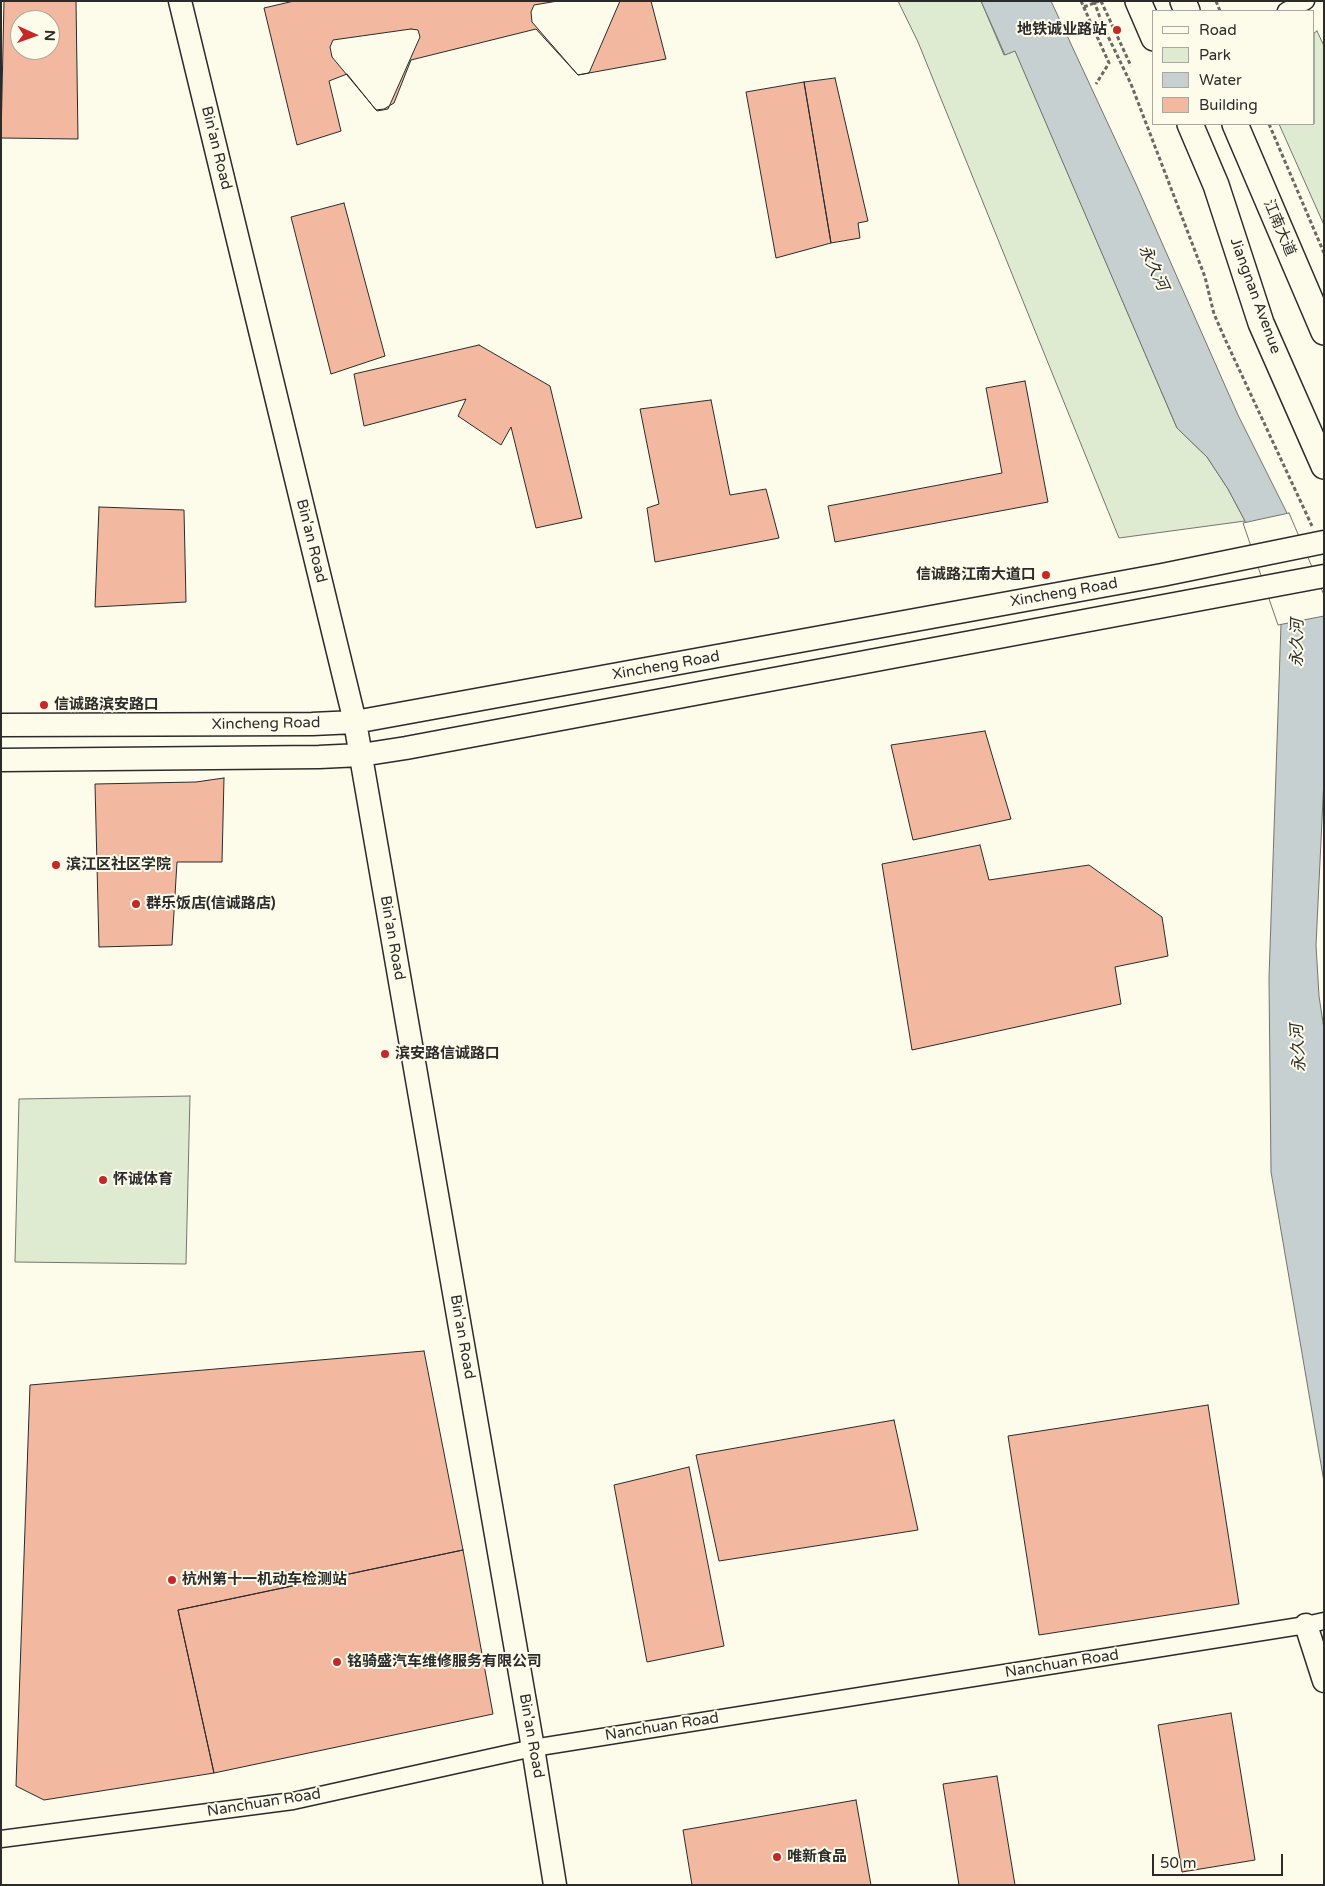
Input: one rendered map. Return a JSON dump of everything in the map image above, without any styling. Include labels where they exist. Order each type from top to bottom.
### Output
[{"type":"main road","name":"Bin'an Road","points":[[180,1],[355,722],[533,1748],[555,1885]]},
{"type":"main road","points":[[1138,1],[1152,33]]},
{"type":"main road","name":"Jiangnan Avenue","points":[[1190,125],[1216,185],[1261,323],[1324,466]]},
{"type":"main road","name":"江南大道","points":[[1235,125],[1324,332]]},
{"type":"main road","name":"Xincheng Road","points":[[1,725],[312,724],[355,722],[1162,575],[1315,544]]},
{"type":"main road","points":[[1,760],[361,755],[1168,607],[1320,577]]},
{"type":"main road","points":[[1315,1623],[1324,1682]]},
{"type":"street","points":[[1288,10],[1306,1]]},
{"type":"street","name":"Nanchuan Road","points":[[1,1839],[293,1801],[533,1748],[1315,1623]]},
{"type":"path","points":[[1081,1],[1109,63],[1096,84]]},
{"type":"path","points":[[1084,7],[1100,1],[1131,66]]},
{"type":"path","points":[[1094,2],[1102,26],[1131,84],[1205,277],[1214,314],[1315,544]]},
{"type":"path","points":[[1269,125],[1324,253]]},
{"type":"green space","points":[[898,1],[981,1],[1004,55],[1015,50],[1177,428],[1207,457],[1228,489],[1245,521],[1119,538],[918,42]]},
{"type":"green space","points":[[1317,31],[1324,46],[1324,225],[1279,125],[1315,125],[1315,32]]},
{"type":"green space","name":"怀诚体育","points":[[190,1096],[186,1264],[15,1262],[19,1099]]},
{"type":"water","name":"永久河","points":[[981,1],[1051,1],[1136,184],[1238,415],[1286,511],[1324,600],[1324,778],[1316,945],[1319,996],[1324,1029],[1324,1482],[1271,1172],[1269,978],[1281,624],[1245,521],[1228,489],[1207,457],[1177,428],[1015,51],[1005,55]]},
{"type":"pier","points":[[1289,513],[1324,595],[1324,616],[1278,625],[1243,523]]},
{"type":"building","points":[[4,1],[76,1],[78,139],[1,138]]},
{"type":"building","points":[[294,1],[651,1],[666,59],[578,75],[536,29],[411,60],[394,103],[384,109],[376,110],[347,74],[329,81],[341,131],[297,145],[264,8]]},
{"type":"building","points":[[558,1],[620,1],[589,73],[578,75],[532,22],[531,12],[534,5]]},
{"type":"building","points":[[411,29],[418,30],[420,37],[388,109],[377,111],[332,57],[330,47],[333,40]]},
{"type":"building","points":[[835,78],[868,221],[858,223],[860,238],[831,243],[804,82]]},
{"type":"building","points":[[804,82],[831,243],[776,258],[746,92]]},
{"type":"building","points":[[344,203],[385,356],[331,374],[291,217]]},
{"type":"building","points":[[479,345],[550,386],[582,518],[536,528],[511,427],[501,445],[458,416],[466,399],[364,426],[354,374]]},
{"type":"building","points":[[1025,381],[1048,502],[835,542],[828,506],[1002,473],[986,388]]},
{"type":"building","points":[[711,400],[730,495],[766,489],[779,538],[655,562],[647,508],[659,504],[640,409]]},
{"type":"building","points":[[99,507],[184,510],[186,602],[95,607]]},
{"type":"building","points":[[985,731],[1011,819],[913,840],[891,745]]},
{"type":"building","name":"群乐饭店(信诚路店)","points":[[224,778],[222,862],[177,862],[172,945],[99,947],[95,784],[196,782]]},
{"type":"building","points":[[980,845],[989,880],[1089,865],[1162,917],[1168,956],[1115,967],[1121,1004],[912,1050],[882,864]]},
{"type":"building","name":"杭州第十一机动车检测站","points":[[424,1351],[463,1550],[178,1610],[214,1773],[44,1800],[16,1786],[30,1385]]},
{"type":"building","points":[[1208,1405],[1239,1604],[1039,1635],[1008,1436]]},
{"type":"building","points":[[894,1420],[918,1530],[719,1561],[696,1455]]},
{"type":"building","points":[[689,1467],[724,1646],[647,1662],[614,1485]]},
{"type":"building","name":"铭骑盛汽车维修服务有限公司","points":[[463,1550],[493,1714],[214,1773],[178,1610]]},
{"type":"building","points":[[1231,1713],[1255,1860],[1182,1872],[1158,1725]]},
{"type":"building","points":[[997,1776],[1015,1885],[959,1885],[943,1784]]},
{"type":"building","name":"唯新食品","points":[[856,1800],[871,1885],[692,1885],[683,1830]]},
{"type":"place","name":"地铁诚业路站","points":[[1117,30]]},
{"type":"place","name":"信诚路江南大道口","points":[[1046,575]]},
{"type":"place","name":"信诚路滨安路口","points":[[44,705]]},
{"type":"place","name":"滨江区社区学院","points":[[56,865]]},
{"type":"place","name":"群乐饭店(信诚路店)","points":[[136,904]]},
{"type":"place","name":"滨安路信诚路口","points":[[385,1054]]},
{"type":"place","name":"怀诚体育","points":[[103,1180]]},
{"type":"place","name":"杭州第十一机动车检测站","points":[[172,1580]]},
{"type":"place","name":"铭骑盛汽车维修服务有限公司","points":[[337,1662]]},
{"type":"place","name":"唯新食品","points":[[777,1857]]}]
